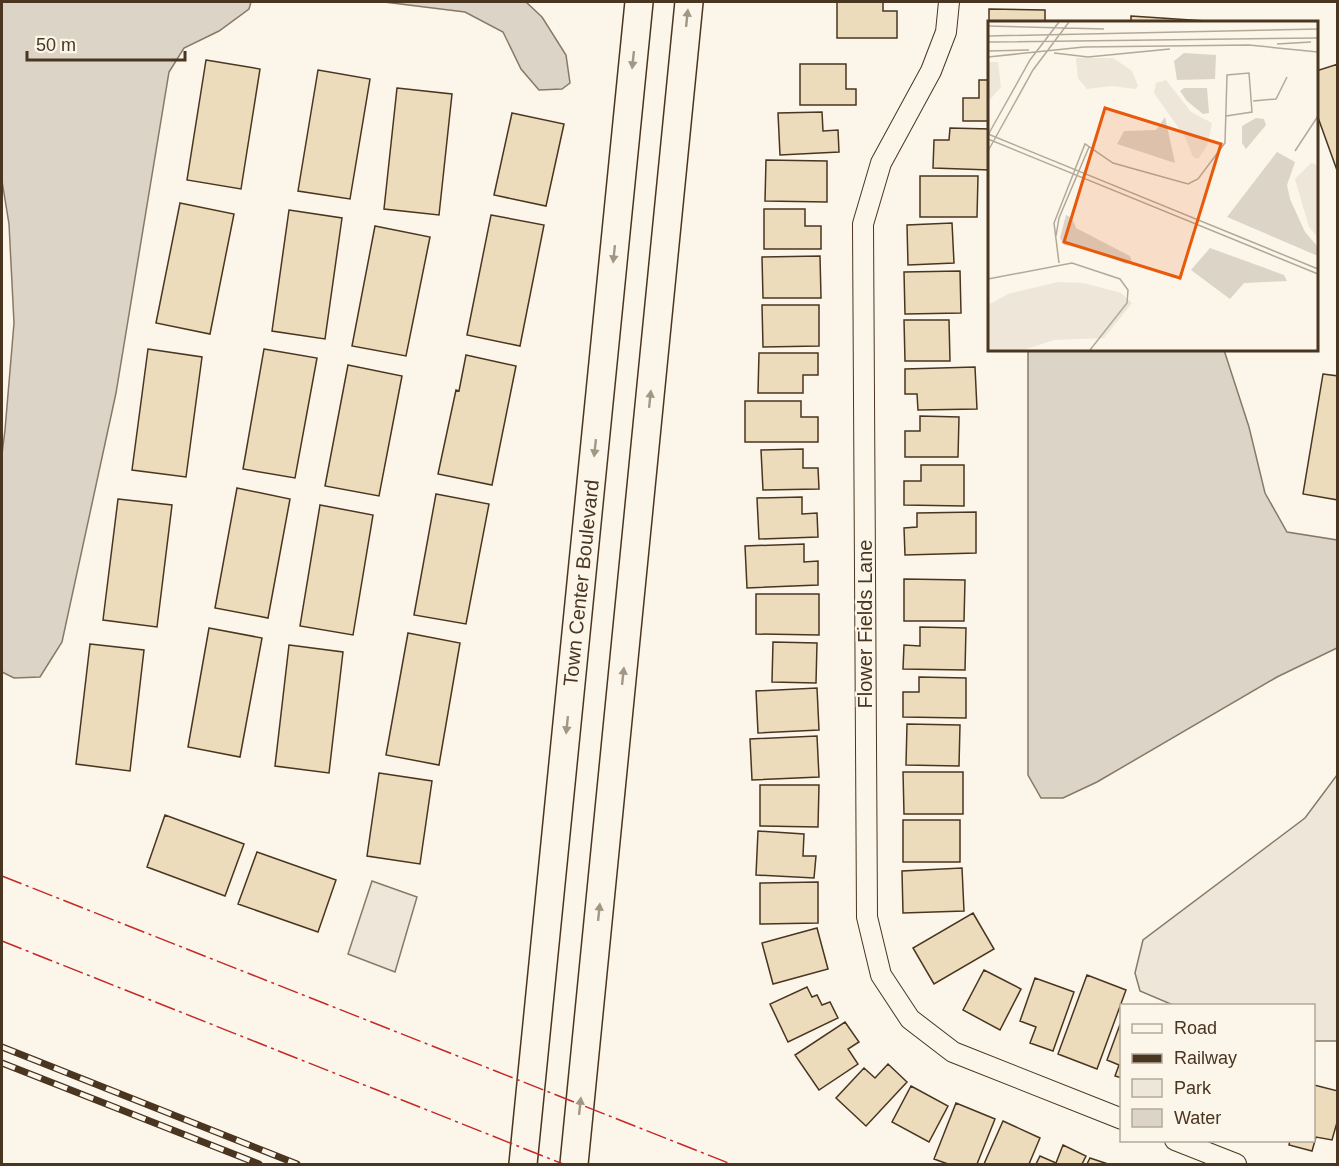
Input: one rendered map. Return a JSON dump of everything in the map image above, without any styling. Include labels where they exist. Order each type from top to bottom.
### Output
[{"type":"main road","name":"Town Center Boulevard","points":[[523,1164],[639,2]]},
{"type":"main road","points":[[574,1164],[689,2]]},
{"type":"street","name":"Flower Fields Lane","points":[[949,2],[946,32],[931,71],[881,163],[863,224],[867,917],[881,975],[910,1019],[953,1052],[1120,1118]]},
{"type":"street","points":[[1180,1142],[1236,1164]]},
{"type":"green space","points":[[1337,775],[1337,1041],[1315,1041],[1315,1004],[1171,1004],[1140,991],[1135,973],[1143,940],[1305,818]]},
{"type":"green space","points":[[372,881],[417,897],[395,972],[348,954]]},
{"type":"water","points":[[2,2],[251,2],[249,9],[219,31],[184,48],[169,72],[116,393],[62,642],[40,677],[14,678],[2,672],[2,454],[14,323],[9,224],[2,181]]},
{"type":"water","points":[[384,2],[526,2],[542,17],[566,55],[570,83],[562,89],[539,90],[521,69],[503,32],[465,12]]},
{"type":"water","points":[[1028,351],[1224,351],[1249,427],[1265,493],[1287,532],[1337,540],[1337,648],[1277,677],[1097,782],[1063,798],[1041,798],[1028,775]]},
{"type":"building","points":[[837,2],[883,2],[883,11],[897,11],[897,38],[837,38]]},
{"type":"building","points":[[989,9],[1045,10],[1045,21],[989,21]]},
{"type":"building","points":[[1131,16],[1206,21],[1131,21]]},
{"type":"building","points":[[206,60],[260,69],[241,189],[187,180]]},
{"type":"building","points":[[800,64],[846,64],[846,89],[856,89],[856,105],[800,105]]},
{"type":"building","points":[[1338,64],[1338,173],[1318,118],[1318,70]]},
{"type":"building","points":[[318,70],[370,79],[350,199],[298,191]]},
{"type":"building","points":[[979,80],[988,80],[988,121],[963,121],[963,98],[979,98]]},
{"type":"building","points":[[397,88],[452,94],[439,215],[384,209]]},
{"type":"building","points":[[822,112],[823,131],[838,130],[839,152],[780,155],[778,113]]},
{"type":"building","points":[[512,113],[564,124],[546,206],[494,195]]},
{"type":"building","points":[[950,128],[988,129],[988,170],[933,168],[934,140],[949,140]]},
{"type":"building","points":[[766,160],[827,161],[827,202],[765,201]]},
{"type":"building","points":[[920,176],[978,176],[977,217],[920,217]]},
{"type":"building","points":[[180,203],[234,214],[210,334],[156,323]]},
{"type":"building","points":[[764,209],[805,209],[805,226],[821,226],[821,249],[764,249]]},
{"type":"building","points":[[289,210],[342,218],[325,339],[272,331]]},
{"type":"building","points":[[491,215],[544,225],[520,346],[467,335]]},
{"type":"building","points":[[952,223],[954,263],[908,265],[907,225]]},
{"type":"building","points":[[375,226],[430,237],[406,356],[352,346]]},
{"type":"building","points":[[820,256],[821,298],[763,298],[762,257]]},
{"type":"building","points":[[960,271],[961,313],[905,314],[904,272]]},
{"type":"building","points":[[762,305],[819,305],[819,346],[763,347]]},
{"type":"building","points":[[904,320],[949,320],[950,361],[905,361]]},
{"type":"building","points":[[148,349],[202,357],[186,477],[132,470]]},
{"type":"building","points":[[264,349],[317,358],[295,478],[243,469]]},
{"type":"building","points":[[759,353],[818,353],[818,375],[803,375],[803,393],[758,393]]},
{"type":"building","points":[[466,355],[516,366],[492,485],[438,474]]},
{"type":"building","points":[[348,365],[402,376],[379,496],[325,486]]},
{"type":"building","points":[[975,367],[977,409],[918,410],[917,394],[905,394],[905,369]]},
{"type":"building","points":[[1323,374],[1338,376],[1338,500],[1303,494]]},
{"type":"building","points":[[745,401],[801,401],[801,417],[818,417],[818,442],[745,442]]},
{"type":"building","points":[[920,416],[959,417],[958,457],[905,457],[905,431],[920,431]]},
{"type":"building","points":[[803,449],[803,468],[818,468],[819,489],[763,490],[761,450]]},
{"type":"building","points":[[921,465],[964,465],[964,506],[904,505],[904,481],[921,481]]},
{"type":"building","points":[[237,488],[290,499],[268,618],[215,608]]},
{"type":"building","points":[[436,494],[489,504],[466,624],[414,615]]},
{"type":"building","points":[[802,497],[802,514],[817,513],[818,537],[759,539],[757,498]]},
{"type":"building","points":[[118,499],[172,505],[157,627],[103,620]]},
{"type":"building","points":[[320,505],[373,515],[353,635],[300,626]]},
{"type":"building","points":[[976,512],[976,553],[905,555],[904,528],[917,527],[917,513]]},
{"type":"building","points":[[804,544],[804,562],[818,561],[818,585],[747,588],[745,546]]},
{"type":"building","points":[[904,579],[965,580],[964,621],[904,621]]},
{"type":"building","points":[[756,594],[819,594],[819,635],[756,634]]},
{"type":"building","points":[[920,627],[966,628],[965,670],[903,669],[904,645],[920,646]]},
{"type":"building","points":[[209,628],[262,638],[240,757],[188,747]]},
{"type":"building","points":[[408,633],[460,643],[439,765],[386,755]]},
{"type":"building","points":[[773,642],[817,643],[816,683],[772,682]]},
{"type":"building","points":[[90,644],[144,650],[130,771],[76,764]]},
{"type":"building","points":[[289,645],[343,652],[329,773],[275,766]]},
{"type":"building","points":[[919,677],[966,678],[966,718],[903,717],[903,692],[919,692]]},
{"type":"building","points":[[817,688],[819,730],[758,733],[756,691]]},
{"type":"building","points":[[907,724],[960,725],[959,766],[906,765]]},
{"type":"building","points":[[817,736],[819,777],[752,780],[750,739]]},
{"type":"building","points":[[903,772],[963,772],[963,814],[904,814]]},
{"type":"building","points":[[379,773],[432,781],[420,864],[367,856]]},
{"type":"building","points":[[760,785],[819,785],[818,827],[760,826]]},
{"type":"building","points":[[165,815],[244,844],[225,896],[147,867]]},
{"type":"building","points":[[903,820],[960,820],[960,862],[903,862]]},
{"type":"building","points":[[758,831],[804,834],[803,856],[816,856],[814,878],[756,875]]},
{"type":"building","points":[[257,852],[336,880],[318,932],[238,904]]},
{"type":"building","points":[[962,868],[964,911],[903,913],[902,871]]},
{"type":"building","points":[[818,882],[818,923],[760,924],[760,883]]},
{"type":"building","points":[[973,913],[994,949],[934,984],[913,948]]},
{"type":"building","points":[[817,928],[828,969],[773,984],[762,943]]},
{"type":"building","points":[[984,970],[1021,989],[1000,1030],[963,1010]]},
{"type":"building","points":[[1087,975],[1126,990],[1097,1069],[1058,1054]]},
{"type":"building","points":[[1035,978],[1074,992],[1053,1051],[1030,1043],[1036,1027],[1020,1021]]},
{"type":"building","points":[[807,987],[812,997],[817,995],[822,1005],[830,1002],[838,1018],[788,1042],[770,1004]]},
{"type":"building","points":[[845,1022],[859,1042],[848,1049],[858,1064],[819,1090],[795,1055]]},
{"type":"building","points":[[1120,1024],[1120,1077],[1115,1076],[1119,1065],[1107,1060]]},
{"type":"building","points":[[888,1064],[907,1082],[866,1126],[836,1098],[864,1068],[875,1078]]},
{"type":"building","points":[[1315,1085],[1338,1091],[1338,1119],[1332,1140],[1316,1137],[1315,1140]]},
{"type":"building","points":[[911,1086],[948,1106],[929,1142],[892,1122]]},
{"type":"building","points":[[956,1103],[995,1119],[977,1164],[948,1164],[934,1159]]},
{"type":"building","points":[[1003,1121],[1040,1138],[1029,1164],[984,1164]]},
{"type":"building","points":[[1290,1142],[1315,1142],[1312,1151],[1289,1145]]},
{"type":"building","points":[[1063,1145],[1086,1156],[1082,1164],[1036,1164],[1040,1156],[1056,1163]]},
{"type":"building","points":[[1090,1158],[1108,1164],[1087,1164]]},
{"type":"railway","points":[[2,1047],[297,1164]]},
{"type":"railway","points":[[2,1063],[259,1164]]},
{"type":"power","points":[[2,876],[731,1164]]},
{"type":"power","points":[[2,941],[563,1164]]}]
